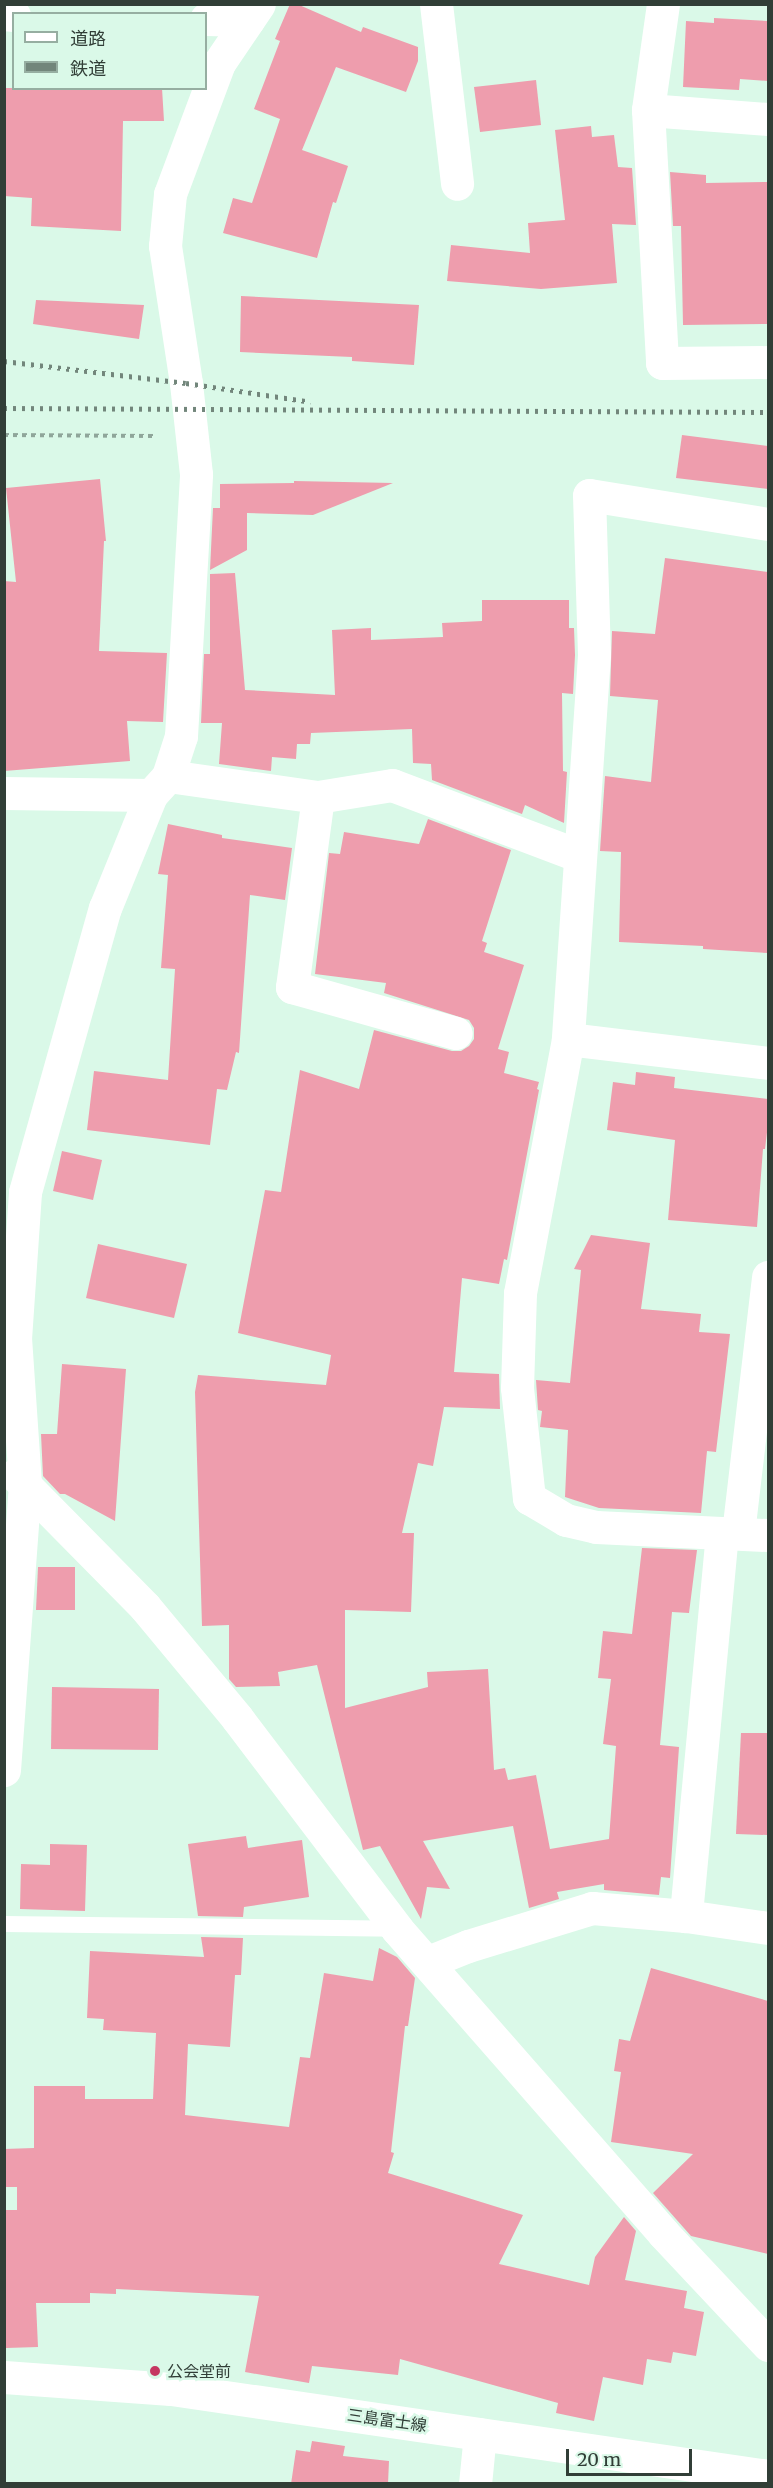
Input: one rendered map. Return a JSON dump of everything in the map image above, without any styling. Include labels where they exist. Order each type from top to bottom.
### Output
[{"type":"street","points":[[436,4],[457,184]]},
{"type":"street","points":[[663,4],[648,110],[662,363],[768,362]]},
{"type":"street","points":[[207,19],[254,12]]},
{"type":"street","points":[[4,1770],[15,1475],[15,1339],[25,1192],[105,908],[181,736],[196,474],[186,383],[165,246],[170,194],[219,63],[254,12]]},
{"type":"street","points":[[648,110],[768,119]]},
{"type":"street","points":[[743,1534],[596,1527],[566,1520],[530,1498],[517,1388],[520,1293],[568,1039],[594,655],[589,495],[768,524]]},
{"type":"street","points":[[4,793],[159,786],[318,797],[392,785],[580,856]]},
{"type":"street","points":[[318,797],[292,987],[456,1033]]},
{"type":"street","points":[[568,1039],[768,1064]]},
{"type":"street","points":[[686,1916],[743,1534],[768,1277]]},
{"type":"street","points":[[15,1475],[146,1607],[237,1718],[397,1929],[655,2224],[768,2345]]},
{"type":"street","points":[[428,1962],[468,1946],[592,1908],[686,1916],[768,1928]]},
{"type":"street","name":"三島富士線","points":[[4,2377],[171,2389],[768,2476]]},
{"type":"street","points":[[475,2484],[480,2434]]},
{"type":"lane","points":[[4,1924],[397,1929]]},
{"type":"path","points":[[4,435],[192,436]]},
{"type":"building","points":[[290,4],[297,4],[361,32],[363,27],[418,47],[418,61],[406,92],[336,67],[302,150],[348,166],[336,203],[333,202],[317,258],[223,233],[233,198],[252,203],[280,119],[254,109],[280,41],[275,39]]},
{"type":"building","points":[[714,18],[768,21],[768,81],[740,79],[739,90],[683,87],[686,21],[714,23]]},
{"type":"building","points":[[536,80],[541,125],[480,132],[474,87]]},
{"type":"building","points":[[4,88],[12,88],[12,90],[162,90],[164,121],[123,121],[121,231],[31,226],[32,198],[4,196]]},
{"type":"building","points":[[591,126],[592,137],[614,135],[618,167],[632,168],[636,225],[612,224],[617,283],[541,289],[447,281],[451,245],[530,253],[528,223],[565,220],[555,130]]},
{"type":"building","points":[[670,172],[706,175],[706,183],[768,182],[768,324],[683,325],[681,226],[673,226]]},
{"type":"building","points":[[241,296],[419,305],[414,365],[352,361],[352,357],[240,352]]},
{"type":"building","points":[[36,300],[144,305],[139,339],[33,324]]},
{"type":"building","points":[[682,435],[768,446],[768,489],[676,478]]},
{"type":"building","points":[[100,479],[106,541],[104,541],[99,651],[167,653],[163,722],[127,721],[130,761],[4,771],[4,581],[16,582],[6,488]]},
{"type":"building","points":[[294,481],[393,483],[313,515],[247,513],[247,550],[210,570],[213,508],[220,508],[220,484],[294,483]]},
{"type":"building","points":[[665,558],[768,572],[768,953],[703,949],[703,946],[619,942],[621,852],[600,851],[605,776],[651,782],[658,700],[610,696],[612,631],[655,634]]},
{"type":"building","points":[[235,573],[245,690],[335,695],[332,630],[371,628],[371,640],[443,637],[442,623],[482,621],[482,600],[569,600],[569,628],[574,628],[575,655],[573,694],[562,693],[563,771],[567,772],[564,823],[525,805],[522,814],[432,780],[431,764],[413,763],[412,729],[311,733],[310,744],[297,744],[296,759],[272,757],[271,771],[219,764],[222,723],[201,723],[204,654],[210,654],[210,574]]},
{"type":"building","points":[[428,819],[511,850],[482,941],[487,943],[484,952],[524,965],[498,1049],[509,1052],[504,1073],[539,1082],[537,1089],[539,1090],[507,1260],[504,1259],[499,1284],[462,1278],[454,1372],[499,1374],[500,1409],[444,1407],[433,1466],[418,1463],[402,1533],[414,1533],[411,1612],[345,1610],[345,1708],[428,1687],[427,1672],[488,1669],[494,1770],[505,1768],[508,1780],[536,1775],[550,1849],[609,1839],[616,1746],[603,1744],[611,1679],[598,1678],[603,1631],[632,1634],[642,1548],[697,1550],[689,1613],[672,1612],[660,1745],[679,1747],[670,1878],[661,1877],[659,1895],[604,1890],[604,1884],[557,1892],[559,1899],[529,1908],[513,1826],[423,1841],[450,1889],[427,1887],[421,1919],[380,1846],[363,1850],[317,1665],[278,1672],[280,1686],[236,1687],[229,1679],[229,1625],[202,1626],[195,1392],[198,1375],[326,1385],[331,1355],[238,1333],[265,1190],[281,1192],[300,1070],[359,1089],[374,1030],[452,1051],[461,1051],[474,1039],[474,1028],[469,1020],[384,993],[386,983],[315,974],[329,853],[340,854],[344,832],[419,844]]},
{"type":"building","points":[[168,824],[222,835],[222,838],[292,848],[285,900],[250,895],[239,1053],[236,1052],[227,1090],[217,1089],[210,1145],[87,1130],[94,1071],[168,1080],[175,969],[161,968],[168,875],[158,874]]},
{"type":"building","points":[[636,1072],[675,1077],[674,1088],[768,1099],[768,1124],[765,1149],[763,1149],[757,1227],[668,1220],[675,1140],[607,1130],[613,1082],[635,1085]]},
{"type":"building","points":[[62,1151],[102,1160],[93,1200],[53,1191]]},
{"type":"building","points":[[591,1235],[650,1243],[641,1309],[701,1314],[699,1332],[730,1334],[716,1452],[707,1451],[701,1513],[599,1508],[565,1497],[568,1430],[540,1427],[542,1411],[538,1410],[536,1380],[570,1383],[581,1270],[574,1269]]},
{"type":"building","points":[[98,1244],[187,1264],[174,1318],[86,1298]]},
{"type":"building","points":[[62,1364],[126,1369],[115,1521],[65,1494],[60,1494],[43,1476],[41,1434],[57,1434]]},
{"type":"building","points":[[38,1567],[75,1567],[75,1610],[36,1610]]},
{"type":"building","points":[[52,1687],[159,1689],[158,1750],[51,1749]]},
{"type":"building","points":[[741,1733],[768,1733],[768,1835],[736,1834]]},
{"type":"building","points":[[246,1836],[248,1848],[302,1840],[309,1897],[244,1907],[243,1917],[198,1916],[188,1844]]},
{"type":"building","points":[[50,1844],[87,1845],[85,1911],[20,1909],[21,1864],[50,1865]]},
{"type":"building","points":[[201,1937],[243,1938],[241,1975],[235,1975],[230,2047],[188,2044],[185,2115],[289,2127],[300,2057],[310,2058],[324,1973],[373,1981],[379,1948],[397,1957],[415,1978],[408,2026],[405,2026],[391,2152],[394,2153],[388,2173],[523,2215],[499,2264],[589,2285],[595,2257],[624,2217],[636,2231],[625,2280],[687,2291],[684,2308],[704,2312],[696,2356],[673,2352],[671,2363],[647,2359],[643,2385],[603,2377],[594,2421],[556,2413],[558,2403],[400,2359],[398,2375],[312,2366],[309,2383],[245,2372],[259,2296],[116,2289],[116,2294],[90,2293],[90,2303],[36,2303],[38,2347],[6,2348],[4,2210],[17,2210],[17,2187],[4,2187],[4,2149],[34,2148],[34,2086],[85,2086],[85,2099],[153,2099],[156,2033],[103,2030],[104,2019],[87,2018],[90,1951],[204,1957]]},
{"type":"building","points":[[651,1968],[768,2001],[768,2254],[691,2236],[653,2193],[693,2154],[611,2142],[621,2072],[614,2071],[619,2039],[630,2041]]},
{"type":"building","points":[[312,2441],[345,2446],[343,2456],[389,2461],[388,2484],[291,2484],[296,2450],[310,2452]]},
{"type":"railway","points":[[4,361],[186,383],[311,402]]},
{"type":"railway","points":[[4,408],[768,412]]},
{"type":"place","name":"公会堂前","points":[[155,2371]]}]
